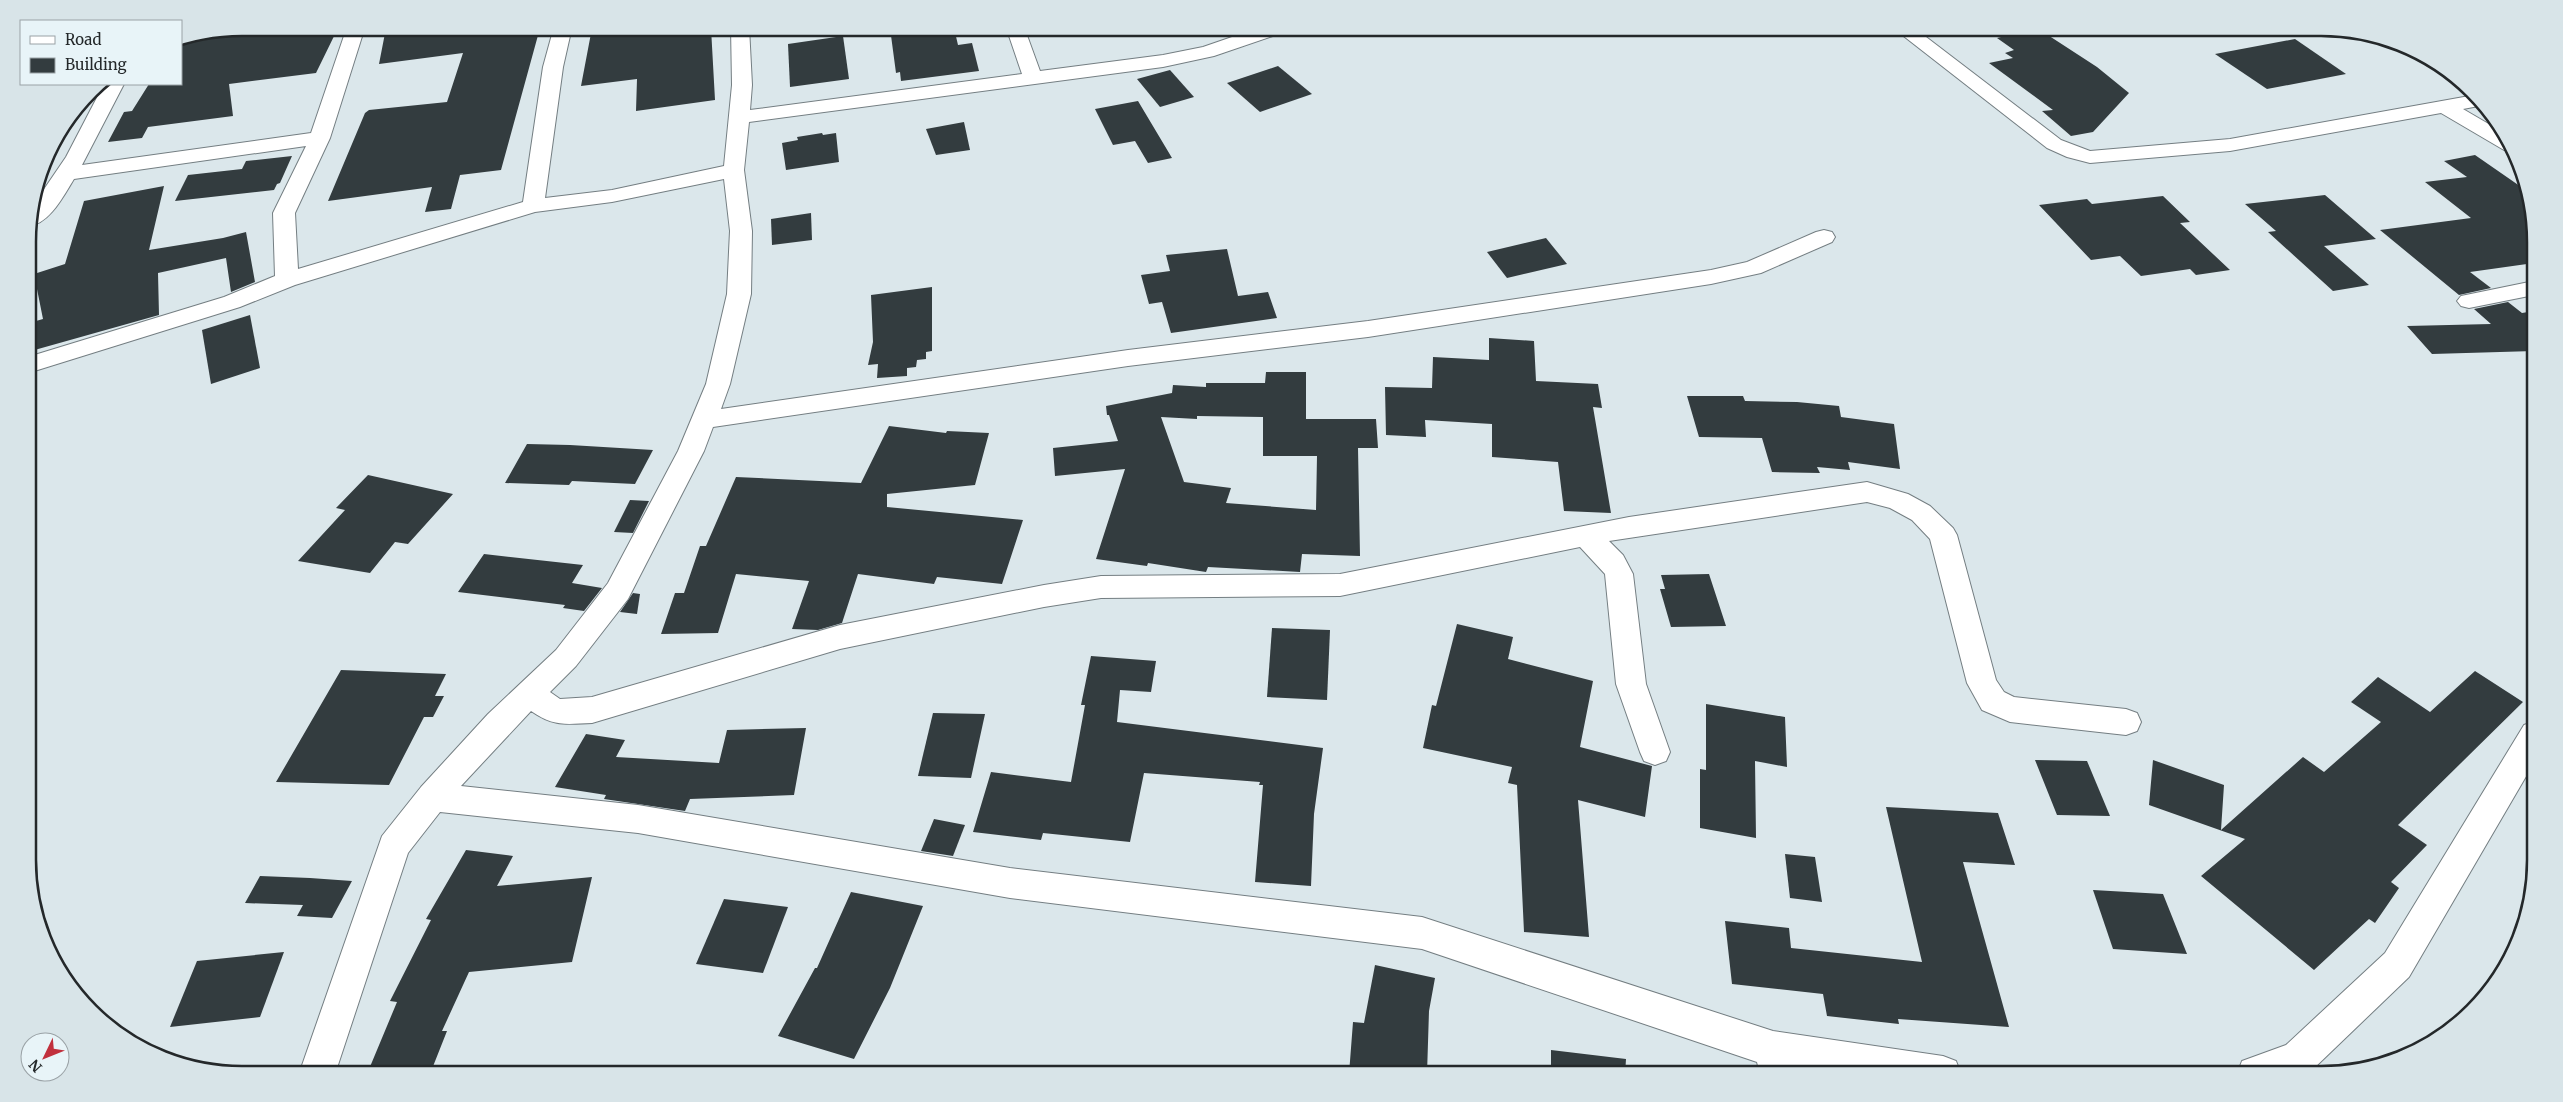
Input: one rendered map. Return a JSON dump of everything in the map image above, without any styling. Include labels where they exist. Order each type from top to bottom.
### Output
[{"type":"street","points":[[287,280],[284,213],[320,138],[353,36]]},
{"type":"street","points":[[533,206],[553,67],[561,36]]},
{"type":"street","points":[[320,1066],[394,846],[432,797],[499,723],[566,658],[618,591],[691,451],[718,384],[739,294],[741,231],[734,170],[742,85],[740,36]]},
{"type":"street","points":[[1018,36],[1033,78]]},
{"type":"street","points":[[739,117],[1033,78],[1207,52],[1256,36]]},
{"type":"street","points":[[1912,36],[2054,144],[2074,153],[2090,157],[2230,145],[2471,102]]},
{"type":"street","points":[[38,214],[43,210],[112,88]]},
{"type":"street","points":[[2444,106],[2499,139]]},
{"type":"street","points":[[64,174],[320,138]]},
{"type":"street","points":[[36,363],[232,302],[287,280],[533,206],[629,193],[734,170]]},
{"type":"street","points":[[703,420],[1128,358],[1368,329],[1711,277],[1753,268],[1824,237]]},
{"type":"street","points":[[2469,301],[2527,289]]},
{"type":"street","points":[[529,694],[555,712],[592,710],[840,636],[1044,596],[1101,587],[1340,585],[1629,528],[1868,492],[1899,501],[1921,513],[1943,535],[1982,683],[1993,701],[2010,709],[2126,722]]},
{"type":"street","points":[[1586,536],[1613,562],[1618,574],[1631,684],[1656,752]]},
{"type":"street","points":[[2277,1066],[2297,1059],[2397,965],[2527,747]]},
{"type":"street","points":[[432,797],[638,819],[1010,883],[1422,933],[1775,1061],[1840,1066]]},
{"type":"building","points":[[242,36],[334,36],[316,73],[229,84],[233,116],[148,127],[142,138],[108,142],[124,112],[132,111],[148,85],[182,85],[182,45],[215,38]]},
{"type":"building","points":[[384,36],[538,36],[501,170],[460,175],[451,209],[425,212],[432,187],[328,201],[365,113],[369,110],[447,102],[463,53],[379,64]]},
{"type":"building","points":[[590,36],[711,36],[715,100],[636,111],[637,79],[581,86]]},
{"type":"building","points":[[843,36],[849,79],[790,87],[788,44]]},
{"type":"building","points":[[891,36],[956,36],[958,45],[972,43],[979,71],[901,81],[900,72],[896,73]]},
{"type":"building","points":[[2005,36],[2049,36],[2097,67],[2129,93],[2093,132],[2071,136],[2042,111],[2053,110],[1989,63],[2013,58],[2005,53],[2014,50],[1997,38]]},
{"type":"building","points":[[2295,39],[2346,74],[2267,89],[2215,54]]},
{"type":"building","points":[[1278,66],[1312,94],[1260,112],[1227,83]]},
{"type":"building","points":[[1170,70],[1194,97],[1160,107],[1137,79]]},
{"type":"building","points":[[1138,101],[1172,158],[1148,163],[1135,141],[1113,145],[1095,109]]},
{"type":"building","points":[[964,122],[970,150],[936,155],[926,129]]},
{"type":"building","points":[[822,133],[823,135],[836,133],[839,162],[786,170],[782,143],[798,140],[797,137]]},
{"type":"building","points":[[2475,155],[2519,185],[2525,215],[2527,264],[2470,272],[2491,288],[2459,295],[2380,230],[2471,218],[2425,182],[2467,177],[2444,161]]},
{"type":"building","points":[[292,156],[280,183],[277,184],[274,190],[175,201],[188,175],[242,169],[246,161]]},
{"type":"building","points":[[164,186],[149,250],[223,238],[246,232],[255,282],[231,292],[226,258],[158,273],[159,315],[36,350],[36,321],[43,319],[36,284],[36,273],[65,264],[84,201]]},
{"type":"building","points":[[2325,195],[2376,239],[2324,246],[2369,285],[2333,291],[2268,232],[2276,231],[2245,204]]},
{"type":"building","points":[[2163,196],[2190,222],[2180,223],[2230,270],[2196,275],[2190,269],[2141,276],[2120,256],[2091,260],[2039,205],[2087,199],[2092,204]]},
{"type":"building","points":[[811,213],[812,240],[772,245],[771,219]]},
{"type":"building","points":[[1546,238],[1567,264],[1507,278],[1487,252]]},
{"type":"building","points":[[1227,249],[1238,296],[1268,292],[1277,318],[1171,333],[1162,302],[1149,304],[1141,275],[1170,271],[1166,255]]},
{"type":"building","points":[[932,287],[932,351],[926,352],[926,359],[917,360],[916,367],[907,368],[907,376],[877,378],[878,364],[868,365],[873,342],[871,295]]},
{"type":"building","points":[[2508,302],[2522,313],[2527,312],[2527,351],[2432,354],[2407,326],[2491,324],[2474,309]]},
{"type":"building","points":[[250,315],[260,368],[211,384],[202,330]]},
{"type":"building","points":[[1489,338],[1534,341],[1536,381],[1598,384],[1602,408],[1593,407],[1611,513],[1564,511],[1558,462],[1492,457],[1492,424],[1425,420],[1426,437],[1386,435],[1385,387],[1432,388],[1433,357],[1489,360]]},
{"type":"building","points":[[1266,372],[1306,372],[1306,419],[1376,419],[1378,448],[1358,448],[1360,556],[1302,554],[1300,572],[1208,567],[1206,572],[1148,563],[1147,566],[1096,559],[1125,469],[1055,476],[1053,448],[1118,441],[1109,415],[1107,415],[1106,406],[1172,393],[1173,385],[1206,387],[1206,383],[1265,383]],"holes":[[[1197,416],[1263,417],[1263,456],[1317,456],[1316,510],[1226,503],[1231,488],[1184,482],[1161,417],[1197,419]]]},
{"type":"building","points":[[1687,396],[1743,396],[1745,401],[1797,402],[1839,406],[1841,417],[1894,424],[1900,469],[1848,462],[1850,470],[1817,467],[1820,473],[1772,472],[1762,438],[1699,437]]},
{"type":"building","points":[[889,426],[946,433],[947,431],[989,433],[975,485],[887,494],[887,507],[1023,520],[1002,584],[937,577],[934,584],[858,574],[842,623],[818,630],[792,629],[809,581],[736,574],[718,633],[661,634],[675,593],[684,593],[700,546],[706,546],[736,477],[861,483]]},
{"type":"building","points":[[527,444],[653,450],[635,484],[572,481],[569,485],[505,483]]},
{"type":"building","points":[[368,475],[453,494],[408,544],[395,542],[370,573],[298,561],[345,510],[336,508]]},
{"type":"building","points":[[630,500],[649,501],[633,533],[614,532]]},
{"type":"building","points":[[484,554],[583,565],[572,583],[602,588],[584,611],[563,608],[565,605],[458,592]]},
{"type":"building","points":[[1709,574],[1726,626],[1671,627],[1660,589],[1665,589],[1661,575]]},
{"type":"building","points":[[633,593],[640,594],[637,614],[620,612]]},
{"type":"building","points":[[1457,624],[1513,637],[1508,659],[1593,681],[1580,747],[1652,766],[1645,817],[1578,800],[1589,937],[1524,932],[1517,785],[1508,783],[1512,767],[1423,748],[1432,705],[1436,706]]},
{"type":"building","points":[[1272,628],[1330,630],[1327,700],[1267,697]]},
{"type":"building","points":[[1091,656],[1156,661],[1151,692],[1120,690],[1117,722],[1323,748],[1314,814],[1311,886],[1255,882],[1263,785],[1259,785],[1260,782],[1144,773],[1130,842],[1043,833],[1041,840],[973,832],[991,772],[1071,782],[1085,705],[1081,705]]},
{"type":"building","points":[[341,670],[446,674],[435,696],[444,696],[433,717],[424,717],[389,785],[276,782]]},
{"type":"building","points":[[2475,671],[2523,702],[2398,825],[2427,845],[2391,882],[2399,888],[2375,923],[2369,919],[2314,970],[2201,876],[2245,839],[2149,805],[2153,760],[2224,785],[2221,830],[2303,757],[2324,772],[2381,722],[2351,702],[2378,677],[2430,712]]},
{"type":"building","points":[[1706,704],[1785,717],[1787,767],[1755,761],[1756,838],[1700,828],[1700,769],[1706,770]]},
{"type":"building","points":[[933,713],[985,714],[971,778],[918,776]]},
{"type":"building","points":[[806,728],[794,795],[690,799],[685,811],[604,799],[606,795],[555,787],[586,734],[625,740],[616,757],[719,763],[727,730]]},
{"type":"building","points":[[2035,760],[2087,761],[2110,816],[2057,815]]},
{"type":"building","points":[[1886,807],[1998,813],[2015,865],[1963,862],[2009,1027],[1898,1019],[1899,1024],[1827,1016],[1823,994],[1732,984],[1725,921],[1789,928],[1791,948],[1922,962]]},
{"type":"building","points":[[934,819],[965,825],[953,856],[921,851]]},
{"type":"building","points":[[466,850],[513,856],[497,886],[592,877],[572,962],[469,972],[442,1031],[447,1031],[433,1066],[370,1066],[397,1002],[390,1001],[431,920],[426,919]]},
{"type":"building","points":[[1785,854],[1815,857],[1822,902],[1790,898]]},
{"type":"building","points":[[260,876],[352,881],[332,918],[297,916],[303,905],[245,903]]},
{"type":"building","points":[[2093,890],[2163,894],[2187,954],[2113,949]]},
{"type":"building","points":[[851,892],[923,906],[890,988],[854,1059],[778,1036],[815,968],[817,968]]},
{"type":"building","points":[[724,899],[788,907],[763,973],[696,964]]},
{"type":"building","points":[[284,952],[260,1017],[170,1027],[197,961]]},
{"type":"building","points":[[1375,965],[1435,978],[1429,1011],[1427,1066],[1350,1066],[1353,1022],[1364,1023]]},
{"type":"building","points":[[1551,1050],[1626,1059],[1626,1066],[1551,1066]]}]
